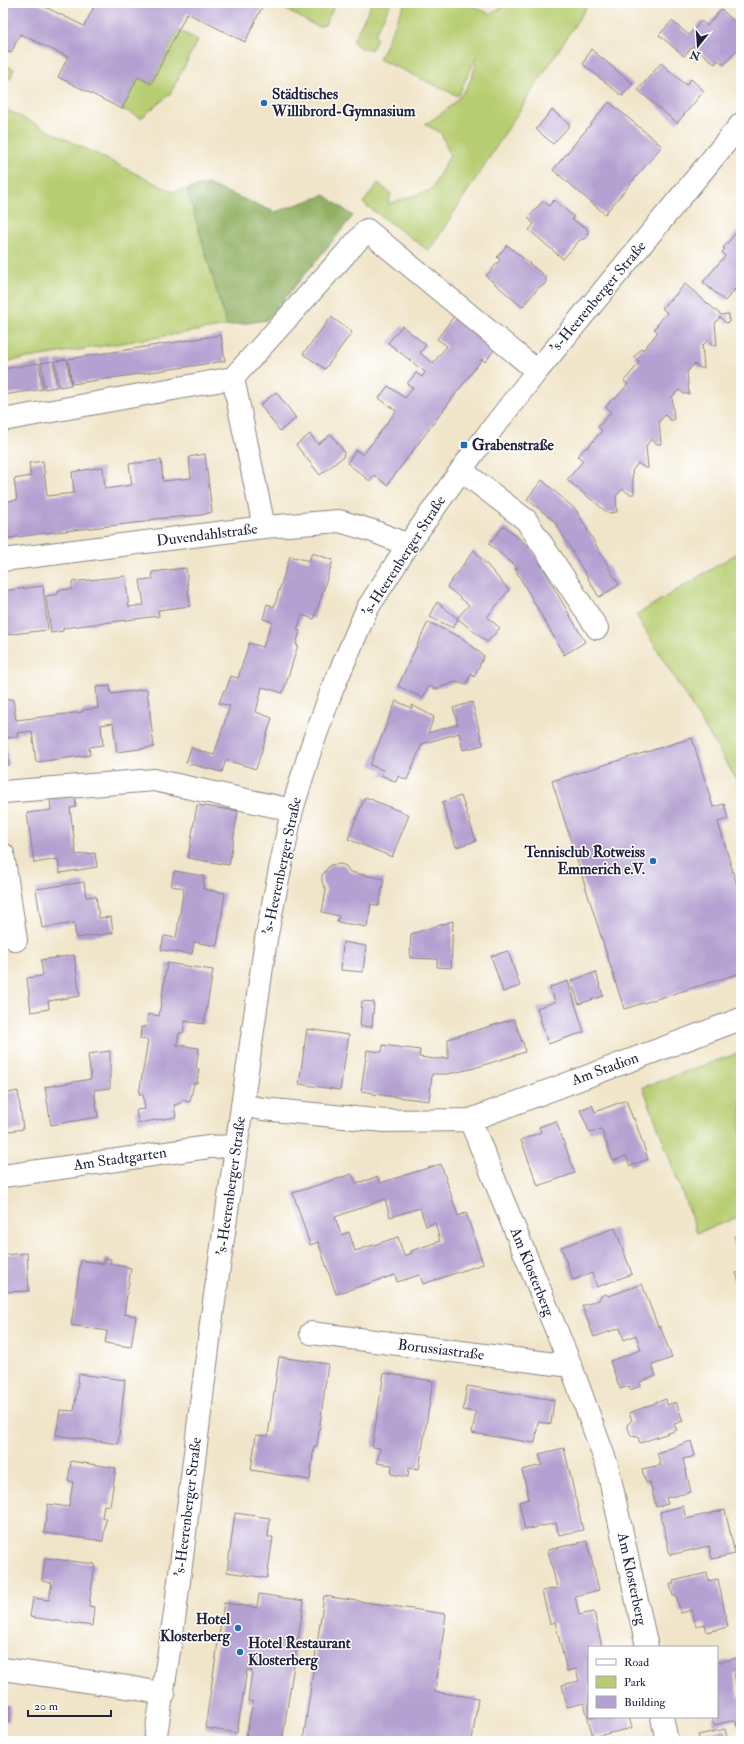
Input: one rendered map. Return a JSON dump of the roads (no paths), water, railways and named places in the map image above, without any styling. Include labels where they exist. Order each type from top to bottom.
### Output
[{"type":"street","name":"'s-Heerenberger Straße","points":[[155,1741],[164,1694],[212,1316],[266,939],[292,810],[311,748],[345,660],[367,609],[408,545],[461,470],[537,371],[741,124]]},
{"type":"street","points":[[3,420],[233,378],[367,230],[537,371]]},
{"type":"street","points":[[233,378],[264,528]]},
{"type":"street","points":[[461,470],[526,520],[597,628]]},
{"type":"street","name":"Duvendahlstraße","points":[[3,560],[264,528],[339,521],[373,531],[408,545]]},
{"type":"street","points":[[3,792],[154,780],[292,810]]},
{"type":"street","points":[[3,854],[16,940]]},
{"type":"street","name":"Am Stadion","points":[[470,1120],[741,1019]]},
{"type":"street","points":[[242,1105],[263,1109],[385,1121],[470,1120]]},
{"type":"street","name":"Am Klosterberg","points":[[470,1120],[571,1366],[608,1465],[647,1646]]},
{"type":"street","name":"Am Stadtgarten","points":[[3,1176],[209,1147],[236,1146]]},
{"type":"street","name":"Borussiastraße","points":[[311,1333],[571,1366]]},
{"type":"street","points":[[3,1669],[134,1688],[164,1694]]},
{"type":"street","points":[[662,1718],[667,1741]]},
{"type":"place","name":"Städtisches Willibrord-Gymnasium","points":[[264,103]]},
{"type":"place","name":"Grabenstraße","points":[[464,445]]},
{"type":"place","name":"Tennisclub Rotweiss Emmerich e.V.","points":[[653,861]]},
{"type":"place","name":"Hotel Klosterberg","points":[[238,1628]]},
{"type":"place","name":"Hotel Restaurant Klosterberg","points":[[240,1652]]}]
